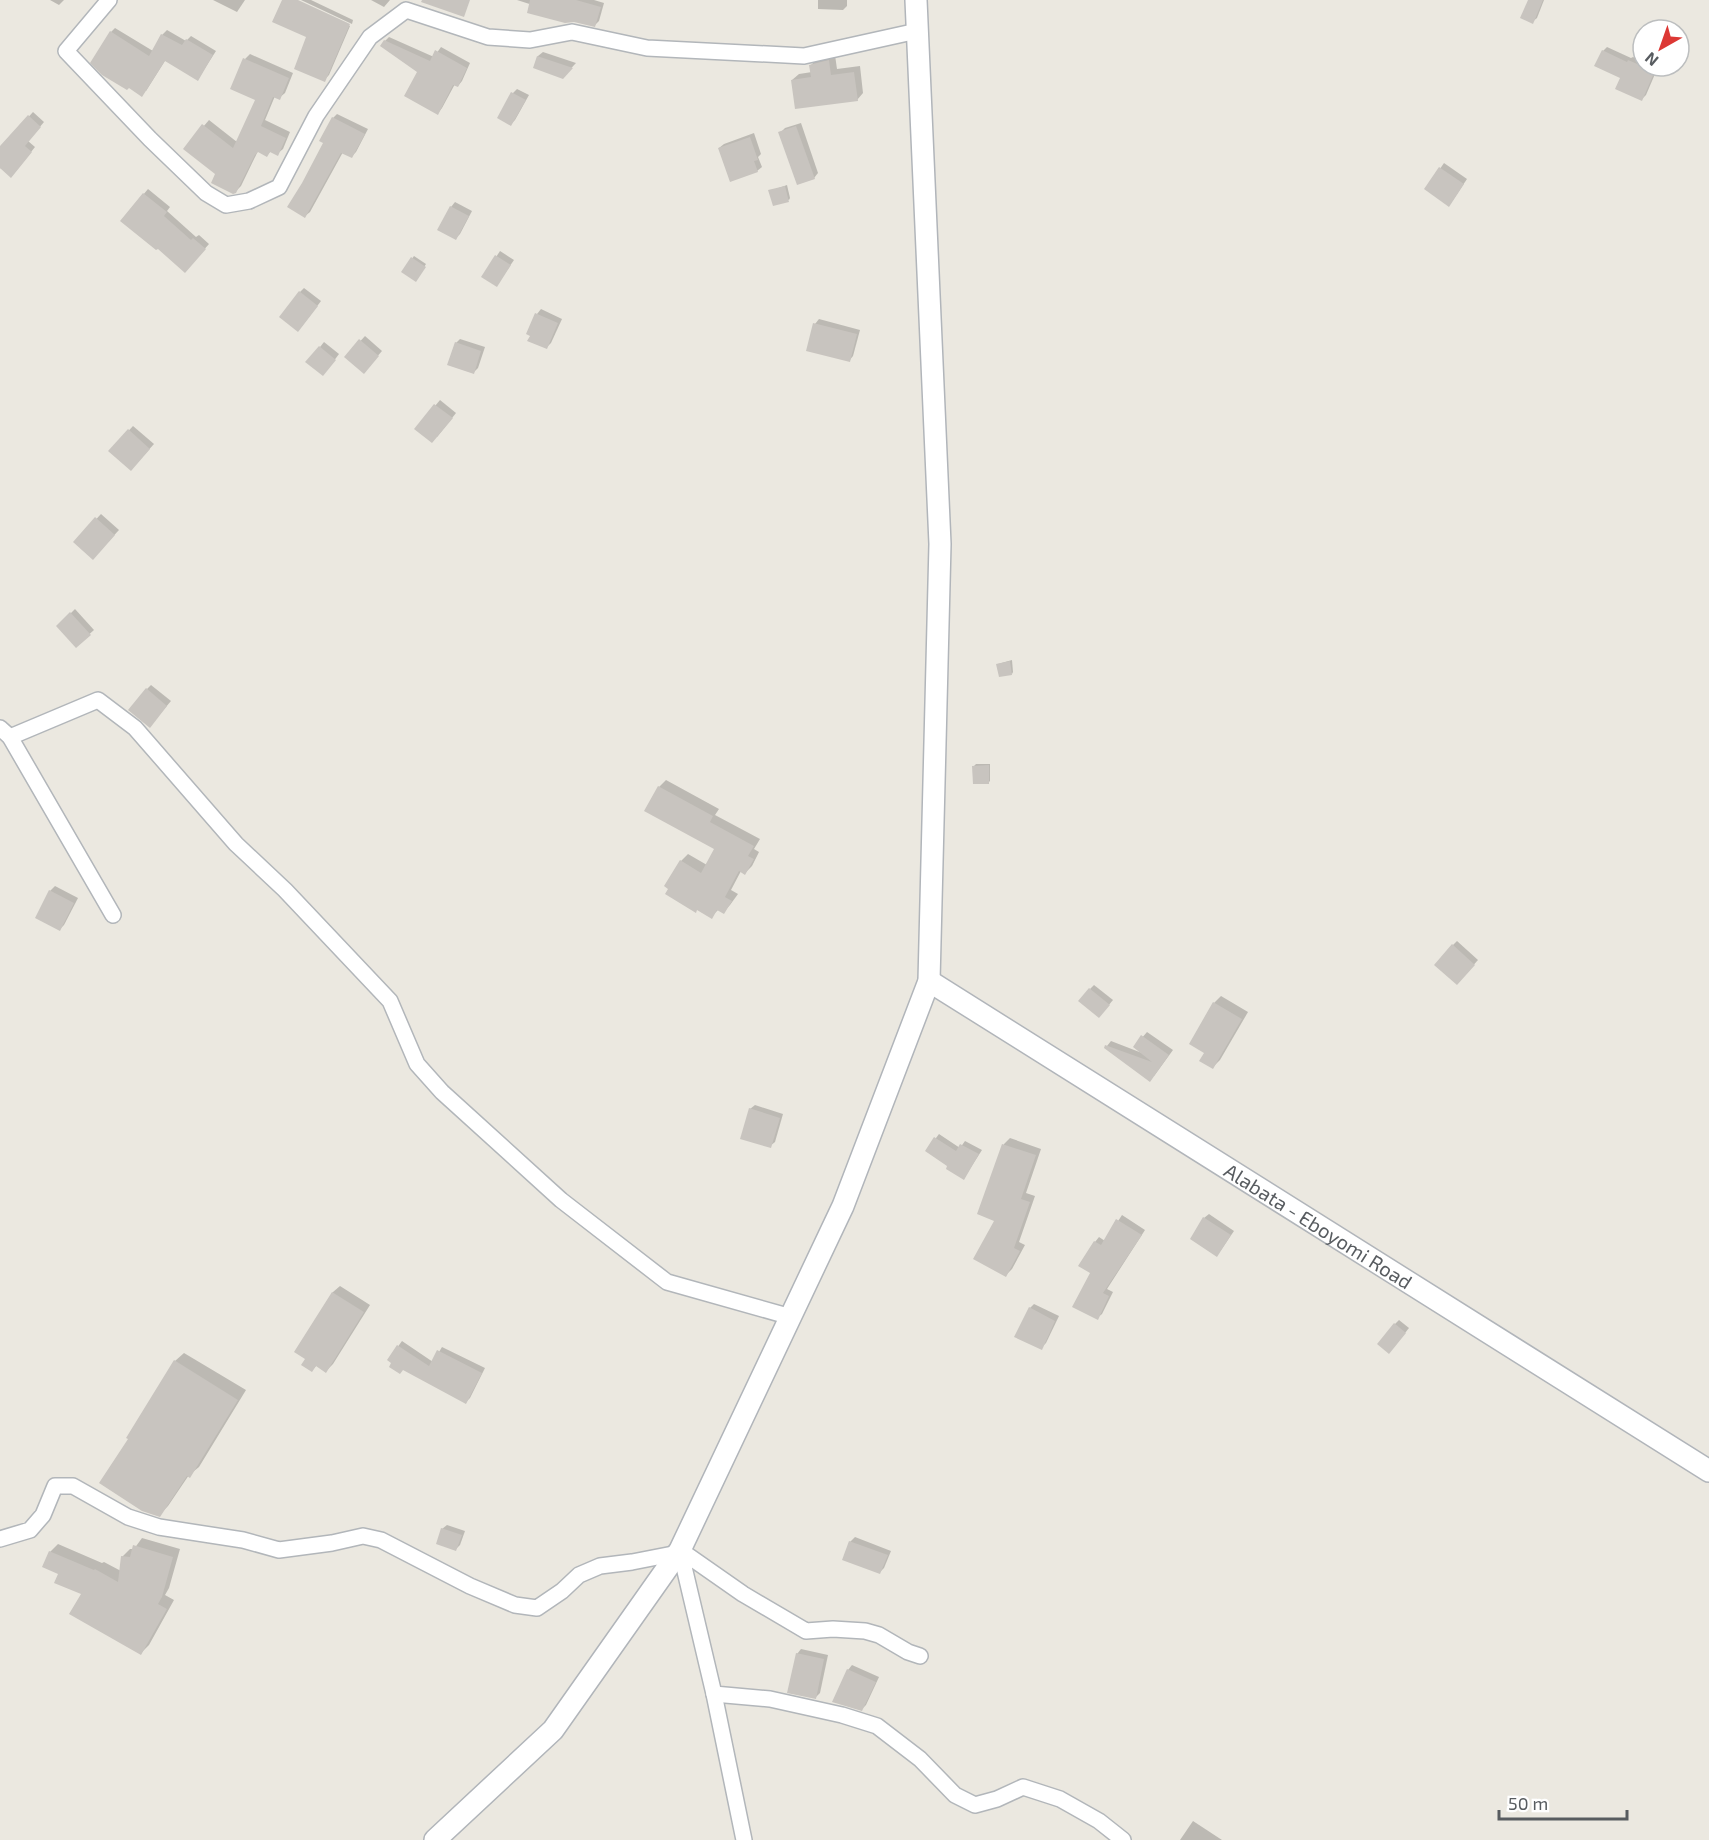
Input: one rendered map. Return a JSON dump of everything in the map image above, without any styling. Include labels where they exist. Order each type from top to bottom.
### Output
[{"type":"main road","points":[[435,1840],[553,1731],[679,1552],[843,1206],[928,981],[940,544],[916,0]]},
{"type":"main road","name":"Alabata - Eboyomi Road","points":[[928,981],[1709,1471]]},
{"type":"street","points":[[109,0],[66,51],[150,140],[206,193],[226,205],[249,201],[279,187],[316,116],[370,37],[406,10],[488,37],[530,40],[572,32],[647,48],[804,56],[917,30]]},
{"type":"street","points":[[113,915],[5,732],[98,700],[135,728],[236,844],[285,890],[390,1001],[417,1064],[442,1092],[552,1192],[667,1282],[791,1317]]},
{"type":"street","points":[[0,1539],[30,1530],[43,1515],[55,1486],[73,1486],[128,1517],[159,1527],[243,1540],[279,1550],[332,1543],[363,1536],[381,1540],[470,1586],[515,1605],[537,1608],[562,1591],[579,1575],[600,1566],[632,1563],[679,1552],[743,1594],[806,1631],[833,1629],[866,1631],[879,1635],[908,1652],[920,1656]]},
{"type":"street","points":[[679,1552],[714,1695],[744,1840]]},
{"type":"street","points":[[714,1695],[770,1699],[842,1715],[877,1726],[920,1759],[956,1795],[975,1805],[997,1799],[1023,1787],[1060,1800],[1099,1821],[1123,1840]]},
{"type":"building","points":[[282,0],[298,0],[350,24],[325,82],[294,69],[306,37],[272,22]]},
{"type":"building","points":[[422,0],[470,0],[464,17],[421,2]]},
{"type":"building","points":[[530,0],[576,0],[601,7],[595,27],[574,22],[565,23],[527,13]]},
{"type":"building","points":[[1528,0],[1543,0],[1533,24],[1520,18]]},
{"type":"building","points":[[110,31],[149,56],[161,34],[182,45],[186,39],[213,55],[198,81],[165,61],[142,97],[102,75],[90,63]]},
{"type":"building","points":[[384,40],[430,61],[435,50],[467,68],[458,87],[453,85],[438,115],[404,96],[417,72],[380,46]]},
{"type":"building","points":[[1602,50],[1627,62],[1631,61],[1631,78],[1652,78],[1642,101],[1615,89],[1620,78],[1594,66]]},
{"type":"building","points":[[537,56],[573,68],[563,79],[533,68]]},
{"type":"building","points":[[243,58],[289,78],[280,100],[273,97],[261,126],[286,138],[278,156],[270,152],[267,157],[258,152],[255,155],[236,193],[233,194],[211,183],[215,174],[183,149],[202,124],[233,148],[255,100],[230,89]]},
{"type":"building","points":[[829,60],[831,75],[854,72],[858,101],[795,109],[791,80],[811,77],[809,65]]},
{"type":"building","points":[[511,92],[526,100],[511,126],[497,118]]},
{"type":"building","points":[[28,115],[41,127],[25,146],[32,152],[11,178],[0,168],[0,146]]},
{"type":"building","points":[[332,117],[365,134],[352,158],[341,153],[305,218],[287,207],[323,143],[319,141]]},
{"type":"building","points":[[796,126],[815,179],[797,185],[778,132]]},
{"type":"building","points":[[750,137],[758,160],[754,161],[758,172],[730,182],[718,148]]},
{"type":"building","points":[[1439,167],[1464,184],[1449,207],[1424,189]]},
{"type":"building","points":[[785,186],[789,202],[773,206],[768,190]]},
{"type":"building","points":[[143,193],[167,212],[164,216],[191,240],[193,238],[206,249],[185,273],[158,249],[156,250],[120,221]]},
{"type":"building","points":[[450,206],[469,216],[456,240],[437,230]]},
{"type":"building","points":[[495,255],[511,265],[497,287],[481,277]]},
{"type":"building","points":[[411,257],[426,267],[416,282],[401,272]]},
{"type":"building","points":[[299,291],[318,306],[298,332],[279,317]]},
{"type":"building","points":[[535,313],[558,323],[547,349],[527,341],[530,336],[526,334]]},
{"type":"building","points":[[813,323],[857,334],[850,362],[806,351]]},
{"type":"building","points":[[359,339],[379,356],[364,374],[344,357]]},
{"type":"building","points":[[455,342],[481,351],[474,374],[447,365]]},
{"type":"building","points":[[319,346],[336,360],[323,376],[305,362]]},
{"type":"building","points":[[434,404],[453,418],[432,443],[414,429]]},
{"type":"building","points":[[128,429],[150,449],[131,471],[108,451]]},
{"type":"building","points":[[95,517],[115,535],[93,560],[73,542]]},
{"type":"building","points":[[70,612],[91,635],[76,648],[56,626]]},
{"type":"building","points":[[1010,661],[1012,675],[999,677],[996,664]]},
{"type":"building","points":[[146,688],[167,706],[150,728],[128,710]]},
{"type":"building","points":[[989,765],[989,784],[973,784],[972,766]]},
{"type":"building","points":[[658,786],[713,816],[710,822],[754,846],[748,856],[754,859],[745,875],[739,871],[725,897],[732,901],[724,914],[717,910],[712,919],[697,910],[696,913],[665,894],[668,889],[664,886],[680,860],[701,873],[714,849],[644,811]]},
{"type":"building","points":[[49,890],[74,903],[60,931],[35,918]]},
{"type":"building","points":[[1452,944],[1475,965],[1457,985],[1434,965]]},
{"type":"building","points":[[1089,988],[1110,1005],[1099,1018],[1078,1001]]},
{"type":"building","points":[[1213,1002],[1242,1019],[1213,1069],[1199,1061],[1204,1053],[1189,1044]]},
{"type":"building","points":[[1141,1035],[1169,1055],[1150,1082],[1104,1048],[1105,1045],[1152,1062],[1133,1047]]},
{"type":"building","points":[[749,1108],[780,1118],[771,1148],[740,1139]]},
{"type":"building","points":[[934,1137],[956,1151],[960,1144],[979,1154],[964,1180],[946,1169],[947,1166],[925,1151]]},
{"type":"building","points":[[1002,1144],[1036,1155],[1021,1199],[1030,1202],[1014,1248],[1020,1251],[1006,1277],[973,1259],[994,1221],[977,1214]]},
{"type":"building","points":[[1203,1217],[1231,1235],[1217,1257],[1190,1239]]},
{"type":"building","points":[[1116,1219],[1142,1235],[1103,1293],[1109,1296],[1098,1320],[1072,1307],[1090,1273],[1078,1266],[1094,1241],[1101,1245]]},
{"type":"building","points":[[332,1292],[364,1312],[326,1373],[316,1366],[312,1372],[301,1365],[305,1359],[294,1352]]},
{"type":"building","points":[[1029,1307],[1055,1321],[1042,1350],[1014,1337]]},
{"type":"building","points":[[1394,1323],[1406,1333],[1389,1354],[1377,1344]]},
{"type":"building","points":[[397,1345],[429,1366],[437,1350],[482,1373],[466,1404],[403,1370],[400,1374],[389,1367],[391,1363],[387,1360]]},
{"type":"building","points":[[174,1360],[238,1400],[190,1478],[187,1476],[160,1517],[142,1511],[99,1483],[128,1439],[126,1438]]},
{"type":"building","points":[[441,1528],[462,1535],[456,1551],[436,1544]]},
{"type":"building","points":[[849,1541],[888,1555],[880,1574],[842,1560]]},
{"type":"building","points":[[133,1545],[173,1557],[158,1604],[167,1609],[141,1655],[69,1614],[81,1594],[54,1583],[58,1574],[42,1567],[49,1551],[95,1569],[118,1582],[121,1556],[130,1557]]},
{"type":"building","points":[[796,1653],[824,1659],[816,1699],[787,1693]]},
{"type":"building","points":[[847,1669],[876,1682],[862,1711],[832,1702]]}]
